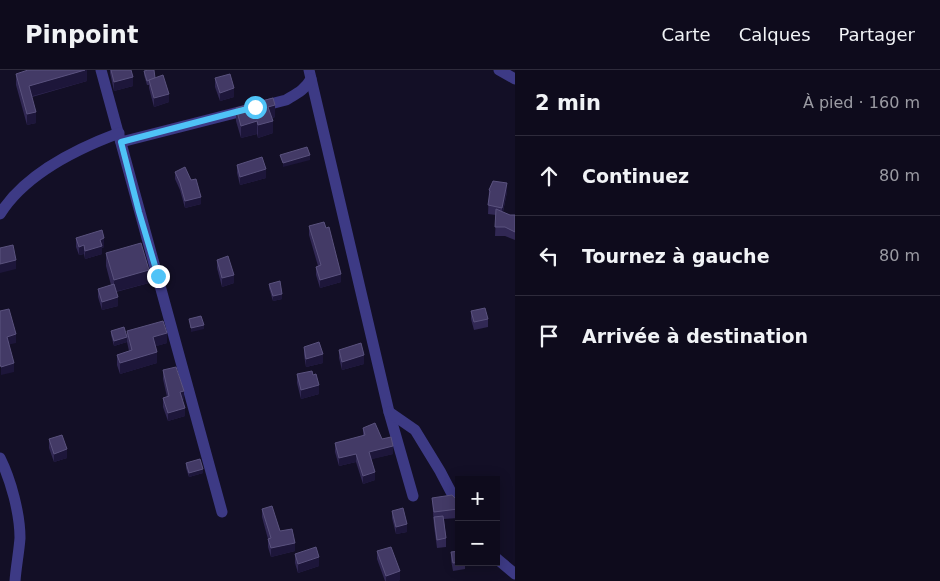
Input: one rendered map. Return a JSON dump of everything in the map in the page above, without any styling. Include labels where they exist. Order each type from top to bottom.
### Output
[{"type":"street","points":[[101,70],[222,512]]},
{"type":"street","points":[[500,70],[515,79]]},
{"type":"street","points":[[0,214],[5,205],[24,185],[80,149],[286,100],[307,86],[310,74]]},
{"type":"street","points":[[310,74],[389,412],[413,496]]},
{"type":"street","points":[[389,412],[415,430],[455,496]]},
{"type":"street","points":[[0,458],[5,468],[18,514],[20,537],[15,581]]},
{"type":"street","points":[[500,561],[515,574]]},
{"type":"building","points":[[28,70],[85,70],[29,86],[36,112],[27,114],[16,74]]},
{"type":"building","points":[[111,70],[131,70],[133,77],[114,82]]},
{"type":"building","points":[[154,70],[155,78],[147,81],[144,71]]},
{"type":"building","points":[[230,74],[234,88],[220,93],[215,78]]},
{"type":"building","points":[[163,75],[169,94],[154,98],[149,80]]},
{"type":"building","points":[[273,98],[275,105],[268,107],[273,121],[258,125],[257,121],[241,126],[236,108]]},
{"type":"building","points":[[307,147],[310,155],[283,163],[280,155]]},
{"type":"building","points":[[262,157],[266,169],[240,177],[237,165]]},
{"type":"building","points":[[185,167],[191,180],[196,179],[201,197],[185,201],[175,172]]},
{"type":"building","points":[[493,181],[507,183],[502,208],[488,205],[489,190]]},
{"type":"building","points":[[496,209],[510,215],[515,215],[515,232],[505,227],[495,227]]},
{"type":"building","points":[[324,222],[326,228],[329,227],[341,274],[320,280],[316,267],[321,265],[309,226]]},
{"type":"building","points":[[102,230],[104,238],[100,240],[102,246],[85,251],[84,245],[79,247],[76,238]]},
{"type":"building","points":[[141,243],[149,270],[114,280],[106,253]]},
{"type":"building","points":[[13,245],[16,260],[0,264],[0,248]]},
{"type":"building","points":[[228,256],[234,275],[222,278],[217,260]]},
{"type":"building","points":[[280,281],[282,294],[273,296],[269,284]]},
{"type":"building","points":[[114,284],[118,297],[102,302],[98,289]]},
{"type":"building","points":[[485,308],[488,319],[474,322],[471,311]]},
{"type":"building","points":[[9,309],[16,334],[7,337],[14,363],[1,367],[0,311]]},
{"type":"building","points":[[201,316],[204,325],[191,328],[189,319]]},
{"type":"building","points":[[163,321],[167,333],[153,337],[157,352],[120,363],[117,355],[132,350],[127,331]]},
{"type":"building","points":[[124,327],[127,337],[114,341],[111,331]]},
{"type":"building","points":[[319,342],[323,354],[306,359],[304,347]]},
{"type":"building","points":[[361,343],[364,355],[342,362],[339,350]]},
{"type":"building","points":[[176,367],[184,391],[180,392],[185,408],[168,413],[163,398],[169,396],[163,370]]},
{"type":"building","points":[[312,371],[313,375],[316,374],[319,385],[301,390],[297,374]]},
{"type":"building","points":[[375,423],[382,439],[391,437],[393,446],[369,452],[375,472],[363,476],[356,454],[339,458],[335,443],[365,435],[363,428]]},
{"type":"building","points":[[62,435],[67,449],[54,454],[49,439]]},
{"type":"building","points":[[200,459],[203,469],[189,473],[186,463]]},
{"type":"building","points":[[452,495],[455,498],[455,509],[434,512],[432,498]]},
{"type":"building","points":[[272,506],[280,531],[292,529],[295,543],[271,548],[268,539],[271,538],[262,509]]},
{"type":"building","points":[[403,508],[407,524],[396,527],[392,511]]},
{"type":"building","points":[[443,516],[446,538],[437,540],[434,517]]},
{"type":"building","points":[[316,547],[319,557],[298,564],[295,554]]},
{"type":"building","points":[[391,547],[400,571],[386,576],[377,551]]},
{"type":"building","points":[[451,552],[455,552],[455,563],[453,563]]},
{"type":"route","points":[[158,276],[121,142],[255,107]]}]
